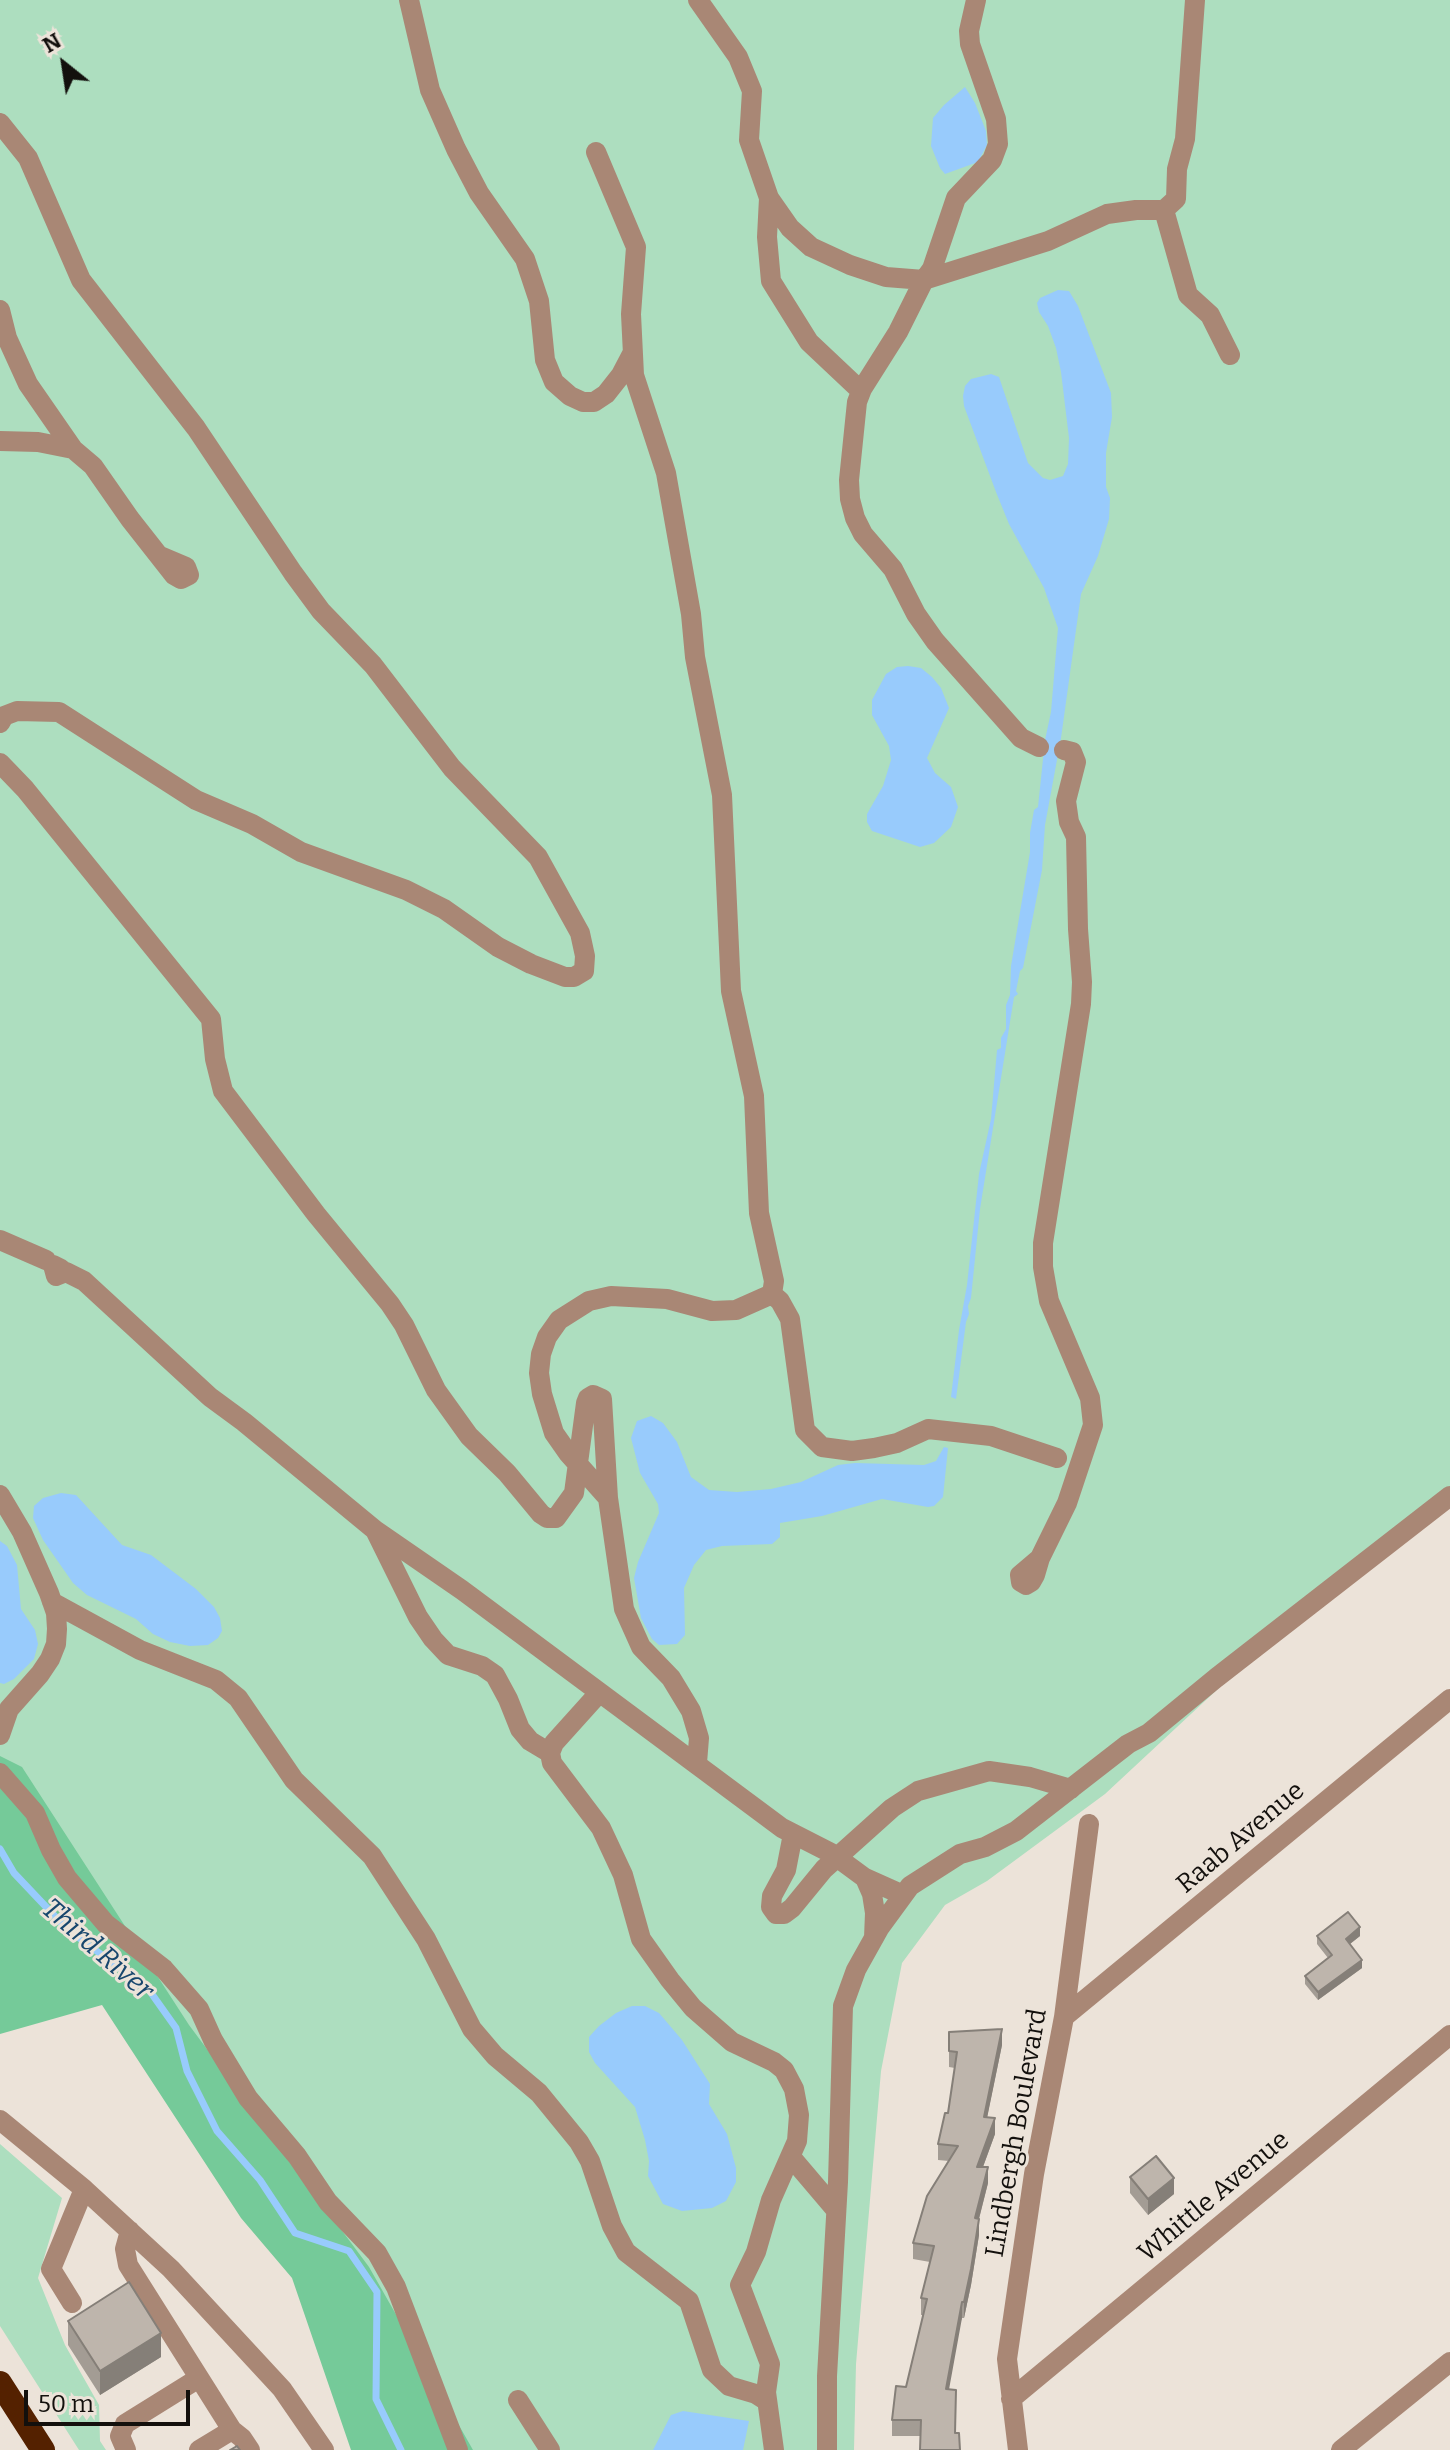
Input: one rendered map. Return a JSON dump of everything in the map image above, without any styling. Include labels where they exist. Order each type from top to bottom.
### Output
[{"type":"highway","points":[[0,2383],[43,2450]]},
{"type":"street","points":[[409,0],[430,90],[456,149],[479,193],[525,259],[539,301],[545,360],[554,382],[570,396],[583,402],[594,402],[606,394],[632,354]]},
{"type":"street","points":[[698,0],[738,57],[752,91],[749,140],[769,198],[790,228],[811,247],[850,265],[886,277],[924,280],[1048,241],[1107,214],[1164,210],[1176,199],[1177,169],[1185,139],[1195,0]]},
{"type":"street","points":[[976,0],[969,31],[970,44],[996,119],[998,144],[992,160],[956,198],[936,261],[898,332],[861,391],[849,480],[855,518],[863,534],[893,569],[916,614],[935,641],[1021,738],[1039,747]]},
{"type":"street","points":[[0,123],[28,158],[81,280],[188,417],[293,573],[321,611],[373,665],[452,768],[525,840],[538,857],[580,933],[585,956],[584,971],[574,977],[565,977],[531,964],[498,947],[444,909],[406,890],[301,852],[252,824],[196,800],[59,712],[17,711],[4,716],[0,723]]},
{"type":"street","points":[[596,152],[636,247],[637,259],[631,289],[632,354],[643,407],[666,473],[691,614],[695,657],[722,795],[731,991],[754,1096],[759,1213],[774,1281],[772,1294]]},
{"type":"street","points":[[769,198],[767,237],[771,281],[809,342],[861,391]]},
{"type":"street","points":[[1164,210],[1188,295],[1210,315],[1230,355]]},
{"type":"street","points":[[0,310],[7,338],[28,384],[73,449],[93,466],[174,575],[181,579],[189,575],[186,567],[160,556]]},
{"type":"street","points":[[0,441],[56,444],[73,449]]},
{"type":"street","points":[[1040,1558],[1067,1503],[1093,1425],[1090,1398],[1049,1301],[1043,1267],[1043,1243],[1079,1019],[1082,982],[1076,837],[1069,822],[1066,801],[1076,762],[1072,752],[1064,750]]},
{"type":"street","points":[[0,763],[25,789],[211,1019],[217,1070],[223,1091],[316,1214],[390,1304],[404,1325],[436,1390],[469,1436],[547,1518],[556,1518],[570,1502],[577,1485],[586,1403],[588,1398],[598,1395],[604,1405],[608,1498],[624,1609],[641,1647],[671,1678],[691,1711],[699,1738],[697,1763]]},
{"type":"street","points":[[0,1240],[54,1265],[56,1276],[66,1272],[84,1281],[210,1397],[375,1530],[473,1598],[793,1834],[837,1858],[865,1878],[903,1895]]},
{"type":"street","points":[[772,1294],[780,1301],[790,1319],[805,1430],[822,1447],[852,1451],[874,1448],[897,1443],[928,1429],[991,1436],[1057,1458]]},
{"type":"street","points":[[608,1498],[554,1433],[542,1394],[539,1373],[541,1354],[547,1337],[559,1320],[589,1301],[611,1296],[667,1299],[712,1311],[736,1310],[772,1294]]},
{"type":"street","points":[[0,1495],[22,1532],[52,1602],[57,1629],[56,1644],[40,1674],[9,1709],[0,1735]]},
{"type":"street","points":[[827,2450],[827,2376],[843,2006],[856,1970],[874,1938],[910,1886],[960,1854],[985,1847],[1016,1831],[1128,1744],[1149,1733],[1450,1496]]},
{"type":"street","points":[[375,1530],[398,1580],[433,1639],[448,1655],[482,1666],[495,1675],[520,1729],[530,1741],[550,1753]]},
{"type":"street","points":[[398,1580],[409,1578],[419,1570],[419,1560]]},
{"type":"street","points":[[52,1602],[162,1661],[216,1680],[238,1698],[294,1780],[372,1856],[426,1939],[472,2029],[495,2056],[539,2093],[579,2142],[590,2161],[612,2226],[626,2252],[689,2301],[712,2370],[729,2386],[756,2394],[767,2401]]},
{"type":"street","points":[[599,1693],[554,1743],[550,1753],[552,1763],[601,1828],[617,1859],[641,1939],[649,1952],[693,2008],[713,2027],[732,2042],[774,2062],[784,2070],[794,2089],[799,2115],[797,2141],[771,2200],[756,2252],[740,2285],[770,2364],[767,2401],[774,2450]]},
{"type":"street","name":"Raab Avenue","points":[[1064,2017],[1450,1699]]},
{"type":"street","points":[[793,1834],[786,1870],[772,1896],[771,1907],[776,1914],[784,1914],[792,1908],[824,1869],[892,1808],[918,1791],[989,1771],[1005,1771],[1071,1789]]},
{"type":"street","points":[[0,1773],[35,1813],[67,1878],[106,1924],[164,1969],[199,2009],[213,2040],[248,2098],[297,2156],[328,2202],[377,2253],[396,2287],[458,2450]]},
{"type":"street","name":"Lindbergh Boulevard","points":[[1018,2450],[1007,2359],[1013,2306],[1064,2017],[1089,1824]]},
{"type":"street","points":[[865,1878],[872,1894],[874,1938]]},
{"type":"street","name":"Whittle Avenue","points":[[1011,2399],[1450,2035]]},
{"type":"street","points":[[0,2120],[84,2189],[171,2269],[282,2389],[324,2450]]},
{"type":"street","points":[[791,2157],[836,2210]]},
{"type":"street","points":[[72,2303],[51,2269],[84,2189]]},
{"type":"street","points":[[130,2231],[125,2249],[128,2265],[232,2430],[250,2450]]},
{"type":"street","points":[[1341,2450],[1447,2370]]},
{"type":"street","points":[[126,2450],[120,2436],[125,2424],[199,2378]]},
{"type":"street","points":[[518,2400],[550,2450]]},
{"type":"street","points":[[199,2450],[232,2430]]},
{"type":"green space","points":[[0,0],[1450,0],[1450,1507],[1220,1687],[1105,1794],[987,1881],[945,1905],[902,1963],[881,2071],[856,2364],[854,2450],[401,2450],[376,2399],[0,1849]]},
{"type":"green space","points":[[0,1756],[22,1767],[189,2025],[369,2267],[473,2450],[351,2450],[292,2278],[241,2218],[102,2005],[0,2034]]},
{"type":"green space","points":[[0,2144],[62,2198],[38,2278],[65,2345],[99,2405],[100,2441],[106,2450],[79,2450],[0,2326]]},
{"type":"water","points":[[965,87],[986,131],[987,145],[978,162],[945,174],[931,146],[933,118]]},
{"type":"water","points":[[1058,290],[1069,291],[1078,306],[1111,393],[1112,417],[1106,453],[1109,519],[1098,556],[1081,594],[1061,738],[1045,825],[1042,870],[1016,991],[1018,994],[1014,997],[980,1209],[956,1399],[951,1397],[979,1174],[991,1119],[997,1050],[1001,1048],[1001,1038],[1006,1029],[1011,966],[1051,712],[1058,628],[1044,588],[1009,524],[964,406],[963,396],[965,386],[971,379],[991,374],[999,377],[1028,463],[1043,478],[1050,480],[1063,476],[1068,464],[1069,438],[1061,372],[1056,348],[1037,303],[1040,298]]},
{"type":"water","points":[[897,667],[921,668],[932,677],[941,688],[949,708],[927,758],[935,773],[951,787],[958,807],[951,827],[934,843],[920,847],[872,831],[867,822],[867,814],[883,786],[891,760],[889,746],[872,715],[872,700],[886,674]]},
{"type":"water","points":[[651,1416],[663,1423],[677,1442],[691,1477],[709,1490],[737,1492],[771,1489],[801,1482],[838,1465],[855,1463],[924,1465],[936,1461],[944,1447],[948,1448],[943,1497],[934,1506],[928,1507],[882,1499],[822,1516],[780,1523],[780,1537],[772,1544],[722,1546],[706,1550],[694,1565],[684,1588],[685,1635],[677,1644],[659,1645],[652,1639],[641,1618],[634,1578],[659,1513],[658,1504],[640,1473],[631,1438],[637,1421]]},
{"type":"water","points":[[61,1493],[76,1495],[122,1545],[151,1555],[196,1589],[220,1618],[222,1631],[218,1638],[208,1645],[190,1646],[170,1642],[153,1634],[136,1619],[87,1595],[73,1583],[43,1540],[33,1518],[34,1506],[43,1498]]},
{"type":"water","points":[[0,1541],[7,1546],[17,1565],[21,1609],[35,1630],[38,1644],[34,1659],[14,1679],[4,1684],[0,1683]]},
{"type":"water","points":[[632,2006],[645,2006],[659,2013],[682,2040],[710,2084],[709,2104],[727,2134],[736,2168],[736,2182],[726,2201],[712,2208],[682,2211],[663,2204],[648,2176],[649,2161],[635,2107],[595,2063],[589,2052],[589,2037],[599,2026]]},
{"type":"water","points":[[683,2411],[749,2421],[743,2450],[653,2450],[671,2415]]},
{"type":"building","points":[[1348,1912],[1360,1927],[1346,1939],[1362,1960],[1318,1992],[1305,1976],[1332,1955],[1317,1936]]},
{"type":"building","points":[[1002,2029],[984,2117],[995,2118],[977,2167],[988,2167],[975,2218],[979,2219],[971,2269],[946,2389],[956,2390],[955,2433],[959,2433],[960,2450],[920,2450],[921,2420],[892,2420],[896,2386],[906,2387],[927,2299],[921,2298],[934,2246],[913,2243],[927,2196],[958,2146],[938,2144],[945,2113],[948,2113],[957,2052],[949,2051],[949,2032]]},
{"type":"building","points":[[1156,2156],[1174,2178],[1148,2199],[1130,2177]]},
{"type":"building","points":[[129,2282],[161,2333],[100,2371],[68,2321]]},
{"type":"waterway","name":"Third River","points":[[0,1849],[14,1873],[67,1929],[149,1990],[176,2028],[187,2071],[217,2131],[260,2180],[295,2233],[349,2251],[377,2292],[376,2399],[401,2450]]}]
